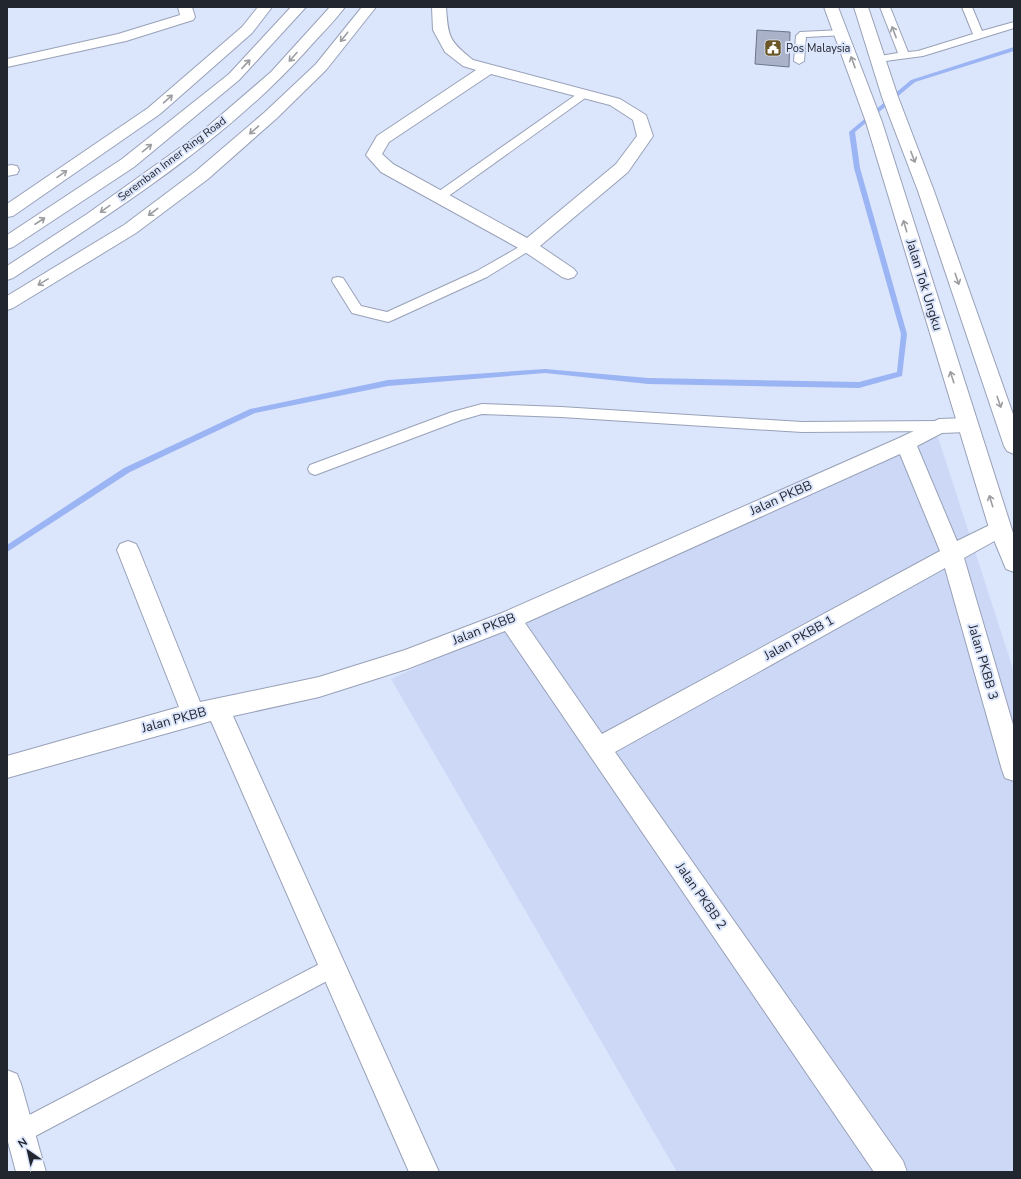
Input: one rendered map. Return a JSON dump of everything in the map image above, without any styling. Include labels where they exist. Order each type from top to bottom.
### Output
[{"type":"street","points":[[7,63],[165,26],[188,17],[185,7]]},
{"type":"street","points":[[7,212],[154,111],[247,30],[265,7]]},
{"type":"street","name":"Seremban Inner Ring Road","points":[[7,243],[128,163],[234,77],[299,7]]},
{"type":"street","name":"Seremban Inner Ring Road","points":[[7,274],[93,218],[205,137],[276,75],[338,7]]},
{"type":"street","points":[[7,304],[130,229],[202,175],[271,115],[321,67],[369,7]]},
{"type":"street","points":[[439,7],[440,30],[450,49],[468,63],[615,102],[640,118],[645,136],[622,168],[528,246]]},
{"type":"street","name":"Jalan Tok Ungku","points":[[832,7],[874,122],[967,424],[1000,528],[1014,564]]},
{"type":"street","points":[[861,7],[890,97],[926,191],[1014,446]]},
{"type":"street","points":[[489,68],[383,139],[374,155],[387,168],[528,246],[568,273]]},
{"type":"street","points":[[938,426],[967,424]]},
{"type":"street","name":"Jalan PKBB","points":[[7,767],[193,714],[319,688],[407,659],[510,620],[906,442],[938,426]]},
{"type":"street","name":"Jalan PKBB 3","points":[[906,442],[952,554],[1014,770]]},
{"type":"street","name":"Jalan PKBB 1","points":[[599,748],[1000,528]]},
{"type":"street","points":[[128,550],[193,714]]},
{"type":"street","name":"Jalan PKBB 2","points":[[510,620],[892,1172]]},
{"type":"street","points":[[218,709],[424,1172]]},
{"type":"street","points":[[7,1084],[31,1172]]},
{"type":"lane","points":[[885,7],[904,56]]},
{"type":"lane","points":[[967,7],[979,36]]},
{"type":"lane","points":[[878,59],[935,50],[1014,25]]},
{"type":"lane","points":[[799,61],[801,36],[804,34],[842,33]]},
{"type":"lane","points":[[439,197],[584,94]]},
{"type":"lane","points":[[338,281],[357,310],[388,317],[482,274],[528,246]]},
{"type":"lane","points":[[315,469],[457,416],[482,409],[561,412],[802,427],[938,426]]},
{"type":"lane","points":[[20,1132],[333,967]]},
{"type":"shaded area","points":[[936,431],[1014,672],[1014,1172],[677,1172],[391,679]]},
{"type":"building","name":"Pos Malaysia","points":[[757,30],[790,32],[789,67],[755,64]]},
{"type":"waterway","points":[[7,549],[127,470],[253,411],[388,383],[545,371],[648,381],[859,385],[900,374],[904,334],[857,168],[852,132],[913,81],[1014,49]]},
{"type":"place","name":"Pos Malaysia","points":[[773,48]]}]
